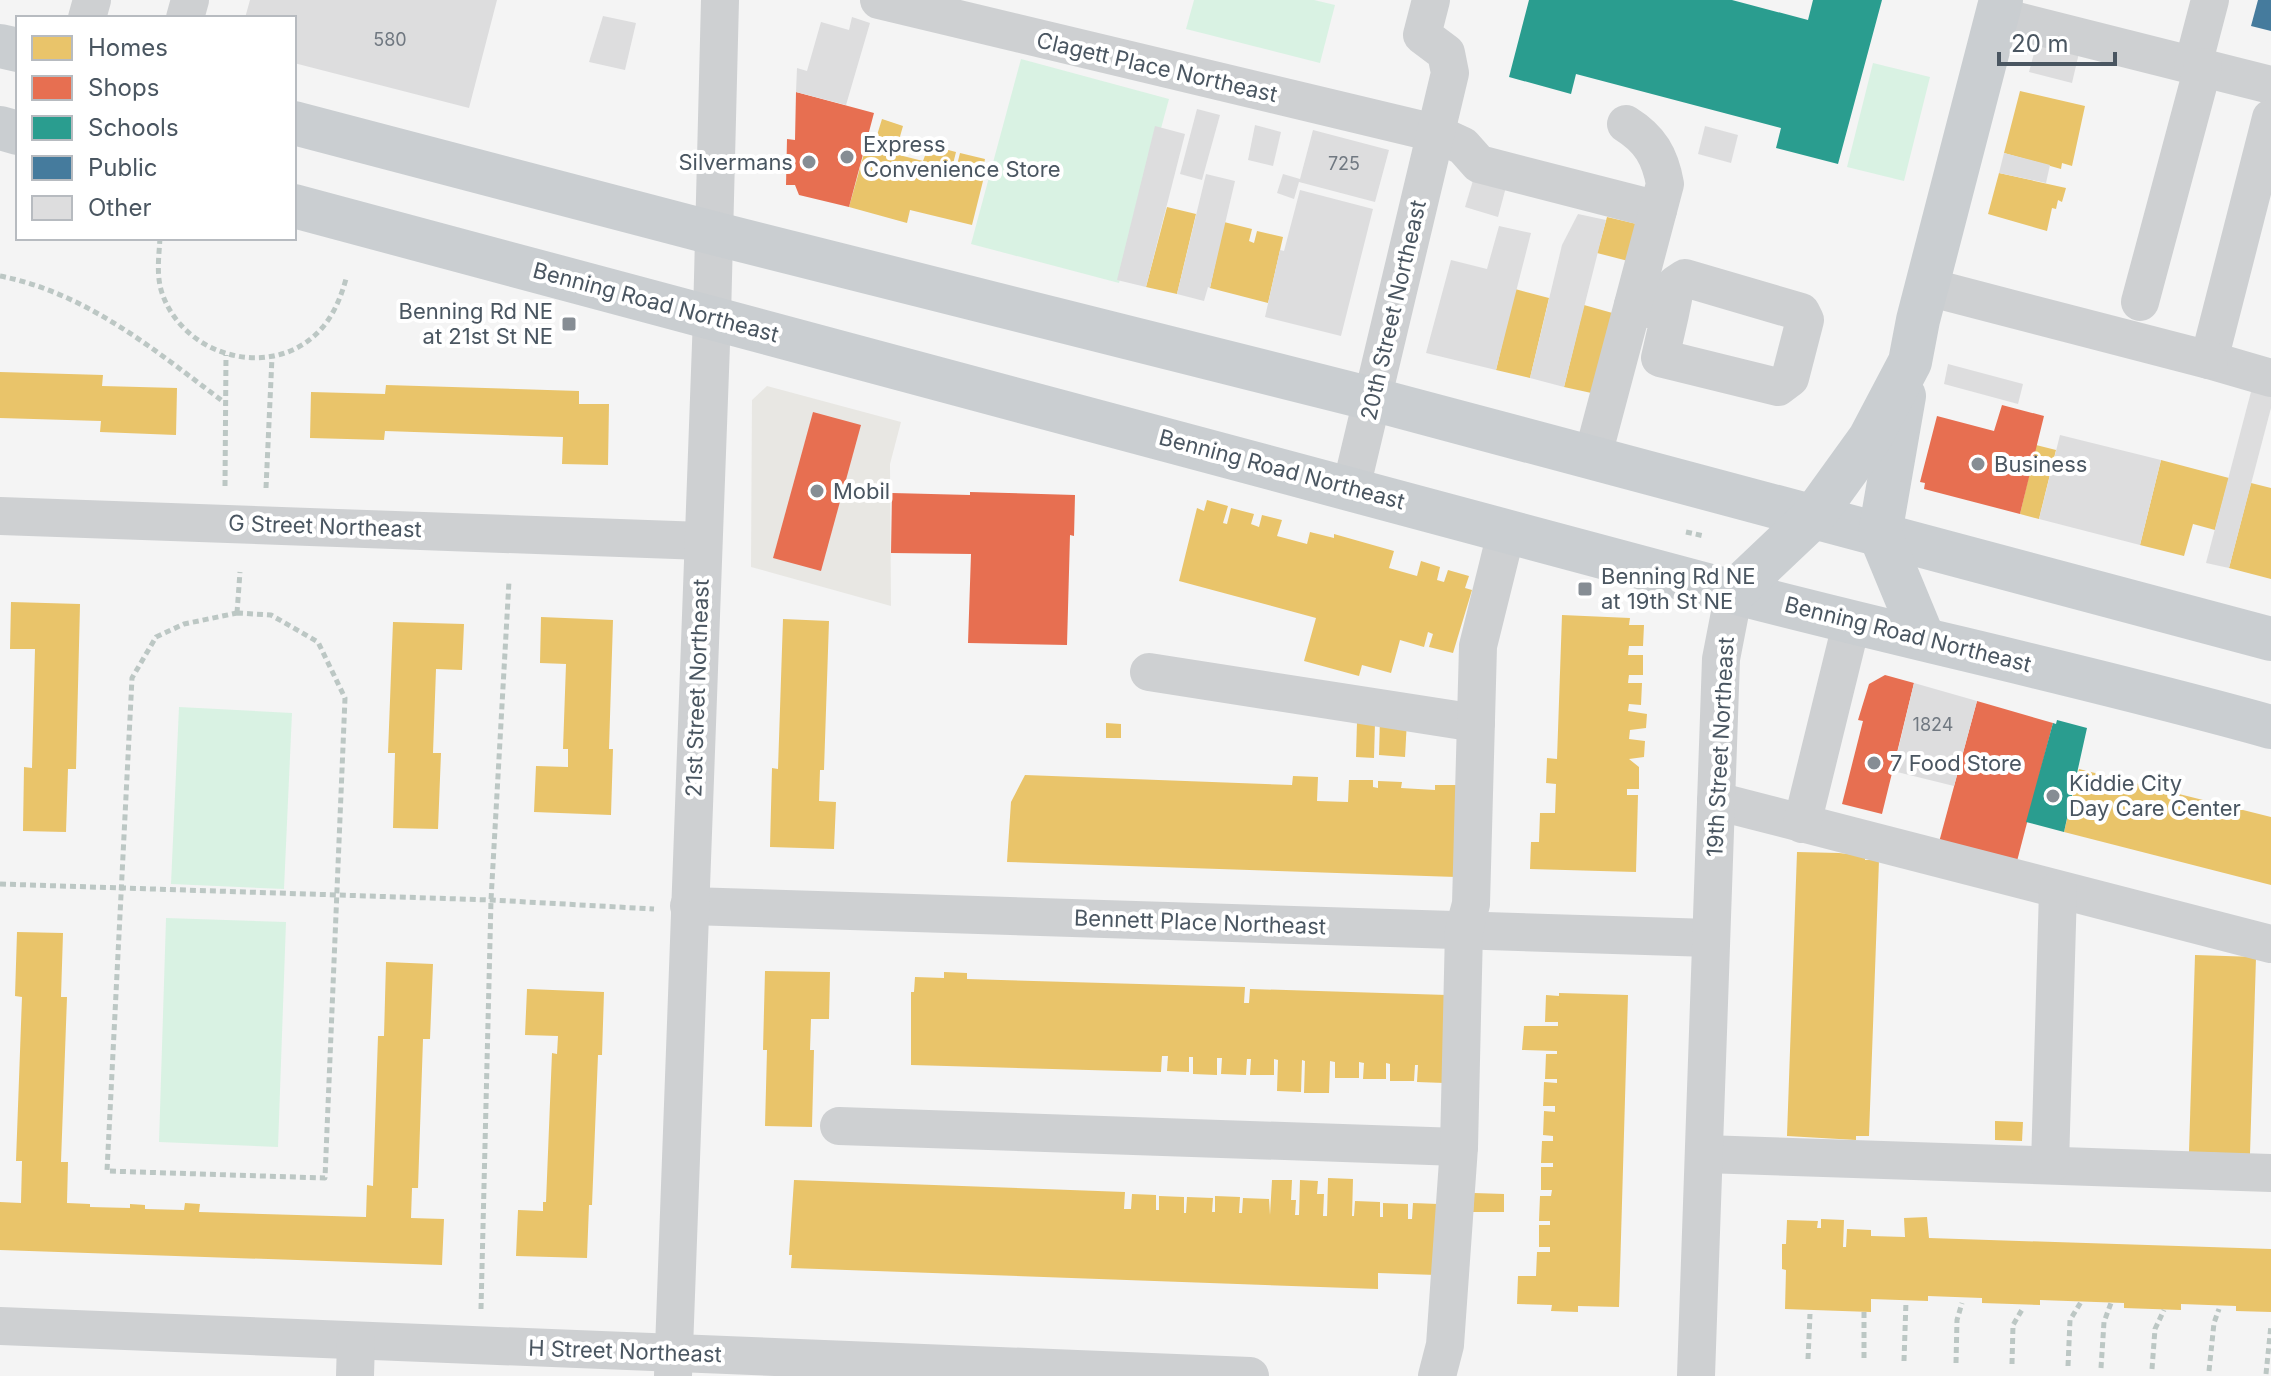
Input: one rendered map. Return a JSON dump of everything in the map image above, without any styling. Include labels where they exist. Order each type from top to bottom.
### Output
[{"type":"main road","points":[[1923,638],[1880,534],[1918,320],[1999,8]]},
{"type":"main road","points":[[296,124],[713,233],[1372,399],[2271,639]]},
{"type":"main road","name":"Benning Road Northeast","points":[[296,207],[1734,592],[2152,694],[2271,727]]},
{"type":"main road","points":[[1734,592],[1813,517],[1870,438],[1910,362]]},
{"type":"street","name":"21st Street Northeast","points":[[673,1365],[712,317],[720,0]]},
{"type":"street","name":"20th Street Northeast","points":[[1351,488],[1450,73],[1446,53],[1422,35],[1431,0]]},
{"type":"street","points":[[2140,302],[2198,66],[2210,0]]},
{"type":"street","name":"Clagett Place Northeast","points":[[897,2],[1435,133],[1463,146],[1479,164],[1658,210]]},
{"type":"street","points":[[1999,8],[2271,85]]},
{"type":"street","points":[[2209,360],[2271,118]]},
{"type":"street","points":[[1592,459],[1665,184],[1661,163],[1641,134],[1626,124]]},
{"type":"street","points":[[1928,287],[2271,378]]},
{"type":"street","points":[[1633,305],[1670,314]]},
{"type":"street","name":"G Street Northeast","points":[[0,516],[703,541]]},
{"type":"street","points":[[1437,1376],[1445,1345],[1459,1147],[1464,930],[1471,904],[1478,646],[1507,529]]},
{"type":"street","name":"19th Street Northeast","points":[[1696,1376],[1721,659],[1734,592]]},
{"type":"street","points":[[1802,824],[1852,621]]},
{"type":"street","points":[[1149,672],[1476,723]]},
{"type":"street","points":[[1716,801],[2271,944]]},
{"type":"street","points":[[2050,1165],[2058,890]]},
{"type":"street","name":"Bennett Place Northeast","points":[[689,906],[1710,938]]},
{"type":"street","points":[[839,1126],[1459,1147]]},
{"type":"street","points":[[1704,1154],[2271,1173]]},
{"type":"street","name":"H Street Northeast","points":[[0,1326],[356,1358],[476,1345],[673,1365],[1250,1376]]},
{"type":"path","points":[[160,240],[158,270],[161,291],[169,310],[193,338],[226,355],[272,357],[299,346],[321,330],[335,310],[346,279]]},
{"type":"path","points":[[0,276],[67,298],[109,319],[225,403]]},
{"type":"path","points":[[224,522],[226,355]]},
{"type":"path","points":[[265,524],[272,357]]},
{"type":"path","points":[[1701,544],[1708,529]]},
{"type":"path","points":[[1686,532],[1704,536]]},
{"type":"path","points":[[237,613],[240,572]]},
{"type":"path","points":[[476,1345],[481,1309],[491,900],[509,581]]},
{"type":"path","points":[[237,613],[271,615],[318,642],[345,698],[325,1178],[107,1171],[132,678],[156,637],[184,624],[237,613]]},
{"type":"path","points":[[0,884],[491,900],[648,909],[689,906]]},
{"type":"path","points":[[1904,1361],[1906,1301]]},
{"type":"path","points":[[2068,1366],[2070,1320],[2081,1302]]},
{"type":"path","points":[[1956,1363],[1957,1320],[1962,1303]]},
{"type":"path","points":[[2101,1368],[2104,1322],[2111,1303]]},
{"type":"path","points":[[2012,1364],[2013,1325],[2023,1308]]},
{"type":"path","points":[[2209,1371],[2214,1323],[2219,1309]]},
{"type":"path","points":[[2152,1369],[2155,1329],[2164,1310]]},
{"type":"path","points":[[1864,1312],[1864,1360]]},
{"type":"path","points":[[1808,1359],[1810,1314]]},
{"type":"path","points":[[2266,1374],[2271,1325]]},
{"type":"shaded area","points":[[767,386],[901,422],[890,464],[891,606],[751,567],[752,400]]},
{"type":"green space","points":[[1194,0],[1314,0],[1335,5],[1320,63],[1186,29]]},
{"type":"green space","points":[[1021,59],[1169,99],[1119,283],[971,244]]},
{"type":"green space","points":[[1873,63],[1930,77],[1904,181],[1847,167]]},
{"type":"green space","points":[[179,707],[292,713],[284,889],[171,884]]},
{"type":"green space","points":[[166,918],[286,922],[278,1147],[159,1142]]},
{"type":"building: Homes","points":[[2020,91],[2085,106],[2072,166],[2062,163],[2061,169],[2004,153]]},
{"type":"building: Homes","points":[[882,119],[903,126],[895,154],[923,161],[929,145],[956,152],[953,164],[957,165],[960,153],[985,159],[983,168],[986,169],[972,225],[910,210],[907,223],[849,207],[867,143],[874,145]]},
{"type":"building: Homes","points":[[1999,173],[2066,188],[2062,202],[2058,200],[2056,209],[2052,208],[2047,231],[1988,214]]},
{"type":"building: Homes","points":[[1167,207],[1196,214],[1177,294],[1146,287]]},
{"type":"building: Homes","points":[[1607,217],[1641,225],[1632,262],[1597,253]]},
{"type":"building: Homes","points":[[1224,222],[1252,229],[1249,241],[1254,243],[1257,231],[1283,237],[1268,303],[1210,288]]},
{"type":"building: Homes","points":[[1515,289],[1549,298],[1530,378],[1496,370]]},
{"type":"building: Homes","points":[[1584,305],[1616,314],[1596,394],[1564,387]]},
{"type":"building: Homes","points":[[0,372],[103,375],[102,386],[177,388],[176,435],[100,432],[101,421],[0,418]]},
{"type":"building: Homes","points":[[386,385],[579,391],[579,404],[609,404],[608,465],[562,464],[563,437],[385,431],[384,440],[310,438],[311,392],[385,394]]},
{"type":"building: Homes","points":[[2036,445],[2056,450],[2039,519],[2020,514]]},
{"type":"building: Homes","points":[[2161,460],[2229,478],[2215,530],[2193,524],[2184,556],[2140,545]]},
{"type":"building: Homes","points":[[2251,483],[2271,488],[2271,579],[2229,568]]},
{"type":"building: Homes","points":[[1207,500],[1228,506],[1223,523],[1227,524],[1231,508],[1254,514],[1251,524],[1259,527],[1262,515],[1282,520],[1277,536],[1307,544],[1310,532],[1334,538],[1334,534],[1394,551],[1389,568],[1417,576],[1421,561],[1440,567],[1437,580],[1444,582],[1448,570],[1469,576],[1465,588],[1472,590],[1453,653],[1429,647],[1433,634],[1428,632],[1424,647],[1400,640],[1391,673],[1362,665],[1359,676],[1304,661],[1316,618],[1179,581],[1197,508],[1204,511]]},
{"type":"building: Homes","points":[[11,602],[80,604],[76,769],[68,769],[66,832],[23,831],[24,767],[32,768],[35,649],[10,649]]},
{"type":"building: Homes","points":[[1562,615],[1630,618],[1629,625],[1644,625],[1643,646],[1629,646],[1628,655],[1643,655],[1643,675],[1629,675],[1628,683],[1642,683],[1641,705],[1629,704],[1628,711],[1647,714],[1646,728],[1630,730],[1629,739],[1645,741],[1644,757],[1629,759],[1639,767],[1639,789],[1627,789],[1627,795],[1638,795],[1636,872],[1530,869],[1531,842],[1539,842],[1540,813],[1555,813],[1556,784],[1546,783],[1547,758],[1557,759]]},
{"type":"building: Homes","points":[[541,617],[613,620],[609,749],[613,749],[611,815],[534,812],[536,766],[568,767],[568,749],[563,749],[566,664],[540,663]]},
{"type":"building: Homes","points":[[783,619],[829,621],[824,770],[820,770],[819,801],[836,802],[834,849],[770,847],[772,768],[778,769]]},
{"type":"building: Homes","points":[[393,622],[464,624],[462,670],[436,669],[433,753],[441,753],[438,829],[393,828],[395,753],[388,753]]},
{"type":"building: Homes","points":[[1380,720],[1407,720],[1405,757],[1379,755]]},
{"type":"building: Homes","points":[[1357,722],[1375,723],[1374,758],[1356,757]]},
{"type":"building: Homes","points":[[1106,723],[1121,724],[1121,738],[1106,738]]},
{"type":"building: Homes","points":[[2079,769],[2271,817],[2271,885],[2064,832]]},
{"type":"building: Homes","points":[[1025,775],[1292,785],[1293,776],[1318,777],[1317,801],[1348,802],[1349,780],[1373,780],[1373,787],[1378,788],[1378,781],[1402,782],[1401,788],[1435,790],[1435,785],[1460,785],[1456,877],[1007,862],[1011,802]]},
{"type":"building: Homes","points":[[1797,852],[1839,853],[1865,856],[1865,860],[1879,860],[1869,1136],[1856,1136],[1856,1140],[1787,1136]]},
{"type":"building: Homes","points":[[17,932],[63,933],[61,997],[67,997],[61,1162],[68,1162],[67,1203],[90,1204],[90,1207],[130,1208],[130,1204],[145,1205],[145,1209],[184,1210],[185,1203],[200,1204],[199,1212],[366,1217],[367,1185],[373,1186],[378,1036],[384,1036],[386,962],[433,964],[430,1039],[423,1039],[418,1188],[412,1188],[411,1218],[444,1219],[442,1265],[0,1250],[0,1202],[21,1203],[22,1161],[16,1161],[22,997],[15,996]]},
{"type":"building: Homes","points":[[2195,955],[2256,957],[2250,1154],[2189,1152]]},
{"type":"building: Homes","points":[[765,971],[830,972],[829,1019],[811,1019],[810,1050],[814,1050],[812,1127],[765,1126]]},
{"type":"building: Homes","points":[[944,972],[967,973],[967,979],[1245,987],[1244,1003],[1249,1003],[1250,989],[1447,995],[1445,1083],[1417,1082],[1418,1065],[1415,1065],[1414,1081],[1390,1081],[1390,1064],[1386,1063],[1386,1079],[1363,1079],[1364,1063],[1359,1062],[1359,1078],[1335,1078],[1335,1062],[1330,1061],[1329,1093],[1304,1093],[1305,1061],[1302,1060],[1301,1092],[1277,1091],[1278,1060],[1274,1059],[1274,1075],[1250,1075],[1251,1059],[1247,1059],[1246,1075],[1221,1074],[1222,1058],[1217,1058],[1217,1075],[1193,1074],[1193,1057],[1189,1057],[1189,1072],[1167,1071],[1168,1056],[1162,1056],[1161,1072],[911,1065],[911,992],[914,992],[915,977],[944,978]]},
{"type":"building: Homes","points":[[527,989],[604,992],[587,1258],[516,1256],[518,1210],[543,1211],[543,1202],[546,1202],[552,1053],[557,1054],[558,1036],[525,1035]]},
{"type":"building: Homes","points":[[1559,993],[1628,995],[1619,1307],[1578,1306],[1578,1312],[1551,1311],[1552,1305],[1517,1304],[1518,1276],[1536,1276],[1537,1252],[1550,1252],[1550,1247],[1539,1247],[1539,1225],[1550,1225],[1550,1221],[1539,1221],[1540,1196],[1551,1196],[1552,1190],[1541,1190],[1541,1167],[1553,1167],[1553,1163],[1541,1163],[1542,1141],[1553,1141],[1553,1136],[1543,1135],[1544,1111],[1555,1112],[1555,1106],[1543,1106],[1544,1082],[1557,1083],[1557,1079],[1545,1079],[1546,1054],[1557,1054],[1557,1051],[1522,1050],[1524,1026],[1558,1026],[1558,1022],[1545,1022],[1546,995],[1559,996]]},
{"type":"building: Homes","points":[[1995,1121],[2023,1122],[2022,1141],[1995,1140]]},
{"type":"building: Homes","points":[[1328,1178],[1353,1179],[1352,1216],[1355,1201],[1380,1202],[1380,1217],[1383,1217],[1383,1203],[1408,1204],[1408,1219],[1412,1219],[1413,1203],[1438,1204],[1436,1275],[1378,1273],[1378,1289],[791,1268],[792,1255],[789,1255],[794,1180],[1125,1192],[1124,1209],[1131,1209],[1132,1194],[1156,1195],[1156,1210],[1159,1210],[1159,1196],[1184,1197],[1184,1213],[1187,1197],[1213,1198],[1212,1212],[1215,1212],[1215,1196],[1240,1197],[1239,1213],[1242,1213],[1243,1198],[1269,1199],[1270,1215],[1272,1180],[1292,1180],[1291,1200],[1296,1200],[1295,1215],[1299,1215],[1300,1180],[1318,1181],[1317,1194],[1324,1194],[1323,1216],[1327,1216]]},
{"type":"building: Homes","points":[[1474,1193],[1504,1194],[1504,1212],[1473,1212]]},
{"type":"building: Homes","points":[[1927,1217],[1929,1238],[2271,1249],[2271,1312],[2236,1311],[2236,1306],[2181,1304],[2181,1310],[2124,1308],[2124,1303],[2040,1300],[2040,1305],[1982,1303],[1982,1298],[1928,1296],[1928,1301],[1871,1299],[1871,1312],[1785,1309],[1786,1270],[1782,1269],[1782,1244],[1786,1244],[1787,1220],[1818,1221],[1817,1228],[1821,1228],[1821,1219],[1844,1220],[1843,1247],[1846,1247],[1847,1229],[1871,1230],[1871,1236],[1905,1237],[1904,1218]]},
{"type":"building: Shops","points":[[796,92],[874,113],[849,207],[799,195],[795,185],[786,185],[787,139],[795,140]]},
{"type":"building: Shops","name":"Business","points":[[2002,405],[2044,416],[2020,514],[1924,489],[1925,483],[1920,482],[1937,416],[1994,431]]},
{"type":"building: Shops","name":"Mobil","points":[[813,412],[861,425],[821,571],[773,558]]},
{"type":"building: Shops","points":[[970,492],[1075,495],[1074,536],[1070,535],[1067,645],[968,643],[971,554],[891,553],[892,493],[970,495]]},
{"type":"building: Shops","name":"7 Food Store","points":[[1885,675],[1914,683],[1882,814],[1842,804],[1863,721],[1858,720],[1869,684]]},
{"type":"building: Shops","points":[[1977,701],[2053,723],[2016,865],[1938,846]]},
{"type":"building: Schools","points":[[1529,0],[1732,0],[1808,20],[1813,0],[1882,0],[1838,164],[1776,148],[1781,128],[1576,74],[1571,94],[1509,77]]},
{"type":"building: Schools","name":"Kiddie City Day Care Center","points":[[2057,720],[2087,728],[2064,832],[2026,822],[2053,723],[2056,724]]},
{"type":"building: Public","points":[[2258,0],[2271,0],[2271,31],[2251,26]]},
{"type":"building: Other","points":[[250,0],[497,0],[469,108],[296,64],[296,16],[246,16]]},
{"type":"building: Other","points":[[603,16],[636,23],[625,70],[589,62]]},
{"type":"building: Other","points":[[852,17],[870,23],[846,105],[796,92],[797,68],[807,71],[821,22],[849,30]]},
{"type":"building: Other","points":[[2037,42],[2079,53],[2072,83],[2029,72]]},
{"type":"building: Other","points":[[1197,109],[1220,115],[1202,180],[1180,174]]},
{"type":"building: Other","points":[[1255,125],[1281,132],[1273,166],[1248,160]]},
{"type":"building: Other","points":[[1155,126],[1185,134],[1146,287],[1117,280]]},
{"type":"building: Other","points":[[1705,126],[1738,135],[1731,163],[1698,154]]},
{"type":"building: Other","points":[[1313,130],[1389,150],[1375,202],[1299,182],[1294,199],[1277,193],[1283,174],[1300,179]]},
{"type":"building: Other","points":[[2004,153],[2050,165],[2046,183],[1999,173]]},
{"type":"building: Other","points":[[1206,174],[1235,181],[1210,288],[1204,301],[1177,294]]},
{"type":"building: Other","points":[[1474,177],[1506,187],[1498,217],[1465,207]]},
{"type":"building: Other","points":[[1300,190],[1373,209],[1341,336],[1265,317],[1280,250],[1284,251]]},
{"type":"building: Other","points":[[1578,214],[1606,220],[1564,387],[1530,378],[1562,245]]},
{"type":"building: Other","points":[[1499,226],[1531,233],[1496,370],[1426,353],[1451,260],[1487,269]]},
{"type":"building: Other","points":[[1948,364],[2023,384],[2018,404],[1944,384]]},
{"type":"building: Other","points":[[2252,388],[2271,393],[2271,408],[2229,568],[2206,563]]},
{"type":"building: Other","points":[[2060,435],[2161,460],[2140,545],[2039,519]]},
{"type":"building: Other","points":[[1914,683],[1977,701],[1954,786],[1893,771]]},
{"type":"place","name":"Express Convenience Store","points":[[847,157]]},
{"type":"place","name":"Silvermans","points":[[809,162]]},
{"type":"place","name":"Benning Rd NE at 21st St NE","points":[[569,324]]},
{"type":"place","name":"Business","points":[[1978,464]]},
{"type":"place","name":"Mobil","points":[[817,491]]},
{"type":"place","name":"Benning Rd NE at 19th St NE","points":[[1585,589]]},
{"type":"place","name":"7 Food Store","points":[[1874,763]]},
{"type":"place","name":"Kiddie City Day Care Center","points":[[2053,796]]}]
